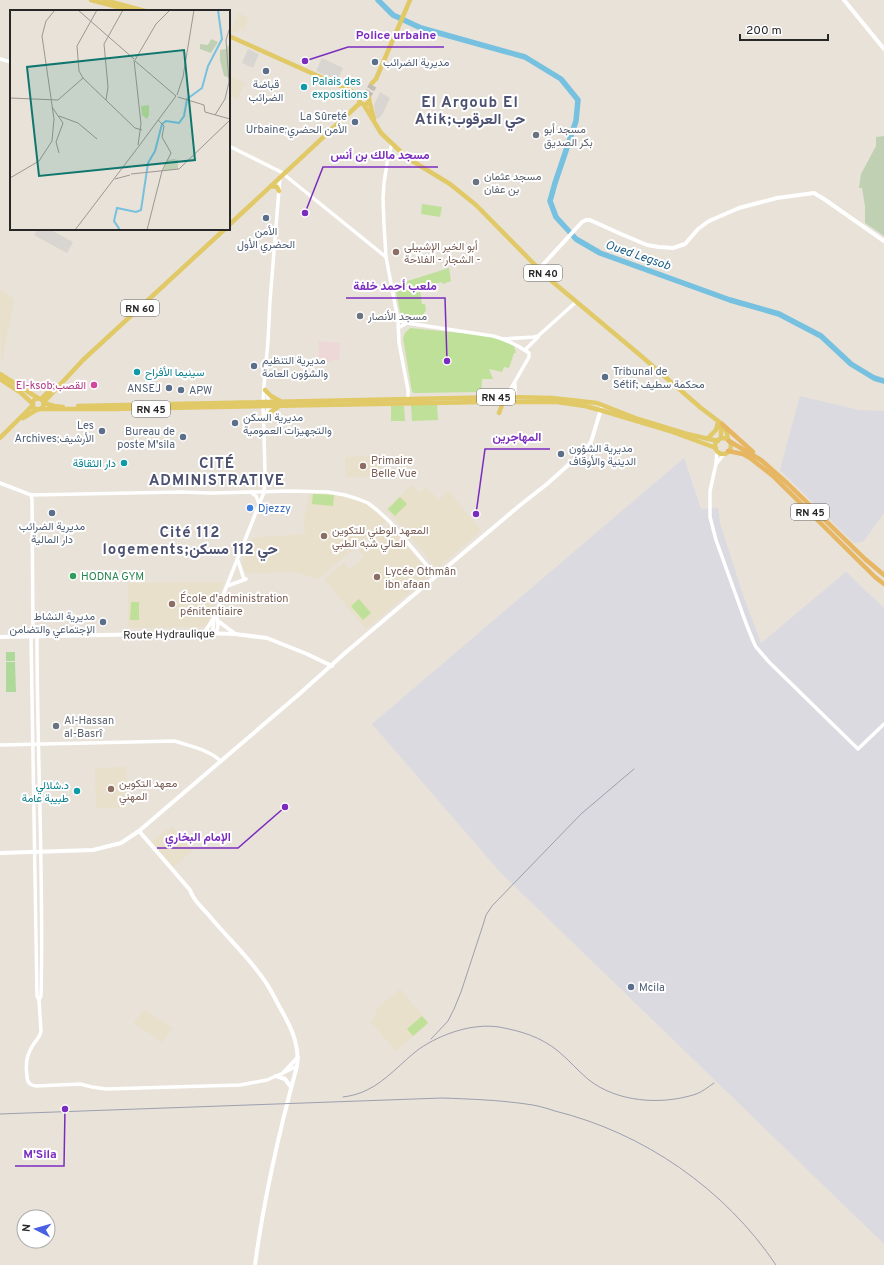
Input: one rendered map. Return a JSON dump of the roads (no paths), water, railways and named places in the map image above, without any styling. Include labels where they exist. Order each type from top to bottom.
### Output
[{"type":"highway","name":"RN 40","points":[[718,422],[761,460]]},
{"type":"highway","name":"RN 45","points":[[729,440],[761,460],[878,571],[884,573]]},
{"type":"highway","name":"RN 45","points":[[726,452],[744,454],[762,466],[875,577],[884,584]]},
{"type":"main road","points":[[90,0],[129,10]]},
{"type":"main road","points":[[104,0],[140,10]]},
{"type":"main road","points":[[374,83],[410,0]]},
{"type":"main road","points":[[844,0],[884,49]]},
{"type":"main road","points":[[230,37],[363,98]]},
{"type":"main road","points":[[350,91],[363,98]]},
{"type":"main road","points":[[230,224],[363,98]]},
{"type":"main road","name":"RN 40","points":[[363,98],[381,133],[409,160],[455,187],[486,215],[539,269],[576,302],[631,346],[718,422]]},
{"type":"main road","points":[[271,186],[277,187],[279,191]]},
{"type":"main road","points":[[539,269],[584,220],[590,220],[647,245],[673,248],[685,244],[698,229],[709,221],[739,208],[777,198],[814,193],[884,241]]},
{"type":"main road","name":"RN 60","points":[[42,400],[83,360],[224,230]]},
{"type":"main road","name":"RN 45","points":[[0,374],[31,394],[54,406],[197,406]]},
{"type":"main road","points":[[0,379],[21,393],[26,400],[39,409]]},
{"type":"main road","points":[[264,388],[280,404],[270,412],[264,423]]},
{"type":"main road","points":[[31,394],[50,393],[53,402],[65,407]]},
{"type":"main road","name":"RN 45","points":[[504,401],[516,398],[560,398],[597,403],[638,419],[707,439],[720,439]]},
{"type":"main road","points":[[26,400],[28,407],[27,414]]},
{"type":"main road","points":[[0,438],[27,414],[33,405],[34,400],[42,400],[42,407],[27,414]]},
{"type":"main road","points":[[499,413],[504,401]]},
{"type":"main road","name":"RN 45","points":[[39,409],[53,410],[263,404],[408,402],[557,402],[600,410],[670,431],[716,449]]},
{"type":"main road","points":[[0,853],[93,850],[121,843],[139,831],[332,666],[345,653],[581,454],[591,442],[600,410],[604,405]]},
{"type":"main road","points":[[27,414],[53,410]]},
{"type":"main road","points":[[707,439],[716,430],[718,422]]},
{"type":"main road","points":[[718,422],[727,433],[731,445],[726,452],[720,453],[716,449],[716,444],[720,439],[721,427],[718,422]]},
{"type":"main road","points":[[720,439],[729,440]]},
{"type":"main road","points":[[204,633],[216,617],[234,634]]},
{"type":"main road","name":"Route Hydraulique","points":[[0,637],[204,633],[234,634],[272,639],[332,666]]},
{"type":"main road","points":[[139,831],[190,890],[202,908],[268,984],[290,1024],[296,1043],[298,1056],[297,1066],[281,1124],[264,1204],[255,1265]]},
{"type":"main road","points":[[283,1073],[298,1056]]},
{"type":"main road","points":[[276,1076],[285,1079],[291,1087]]},
{"type":"street","points":[[0,59],[10,62]]},
{"type":"street","points":[[392,144],[386,169],[383,198],[386,257],[398,320],[399,343],[408,390],[408,402]]},
{"type":"street","points":[[230,147],[282,176],[386,257]]},
{"type":"street","points":[[215,633],[213,629],[216,617],[264,492],[265,471],[263,404],[279,191],[282,176]]},
{"type":"street","points":[[525,350],[538,336],[576,302]]},
{"type":"street","points":[[398,320],[407,323],[482,334],[501,339],[525,350],[529,354],[529,357],[504,401]]},
{"type":"street","points":[[398,328],[407,323]]},
{"type":"street","points":[[501,339],[538,336]]},
{"type":"street","points":[[515,382],[516,398]]},
{"type":"street","points":[[264,388],[268,396],[264,423]]},
{"type":"street","points":[[716,449],[716,464],[710,491],[710,517],[716,540],[756,647],[769,662],[858,749],[884,724]]},
{"type":"street","points":[[716,464],[726,452]]},
{"type":"street","points":[[0,483],[31,495],[180,492],[333,492],[358,498],[373,507],[390,522],[436,576]]},
{"type":"street","points":[[249,492],[255,494],[259,505]]},
{"type":"street","points":[[31,495],[33,632],[31,636],[32,744],[37,996],[39,1000],[40,1035],[30,1050],[27,1058],[26,1066],[28,1082],[32,1085],[80,1084],[106,1089],[245,1084],[258,1082],[276,1076],[297,1066]]},
{"type":"street","points":[[227,586],[245,579],[238,560]]},
{"type":"street","points":[[33,632],[37,637],[42,961],[41,996],[39,1000]]},
{"type":"street","points":[[0,745],[175,741],[209,752],[221,760]]},
{"type":"waterway","name":"Oued Legsob","points":[[378,0],[393,15],[421,28],[525,57],[561,79],[578,100],[576,121],[550,201],[556,217],[576,239],[600,253],[730,300],[779,314],[821,336],[851,364],[874,378],[884,381]]},
{"type":"tunnel","points":[[366,94],[372,83]]},
{"type":"tunnel","points":[[369,96],[375,85]]},
{"type":"railway","points":[[431,1039],[448,1021],[454,1009],[486,915],[492,906],[581,814],[634,769]]},
{"type":"railway","points":[[343,1097],[358,1094],[374,1086],[419,1049],[447,1034],[468,1028],[489,1026],[515,1030],[545,1042],[562,1054],[589,1080],[612,1093],[626,1097],[639,1100],[667,1100],[680,1098],[699,1093],[714,1083]]},
{"type":"railway","points":[[0,1114],[442,1098],[533,1105],[588,1121],[620,1134],[651,1149],[680,1168],[707,1189],[732,1212],[756,1237],[776,1265]]},
{"type":"place","name":"Police urbaine","points":[[305,61]]},
{"type":"place","name":"مديرية الضرائب","points":[[375,62]]},
{"type":"place","name":"قباضة الضرائب","points":[[266,71]]},
{"type":"place","name":"Palais des expositions","points":[[304,87]]},
{"type":"place","name":"La Sûreté Urbaine;الأمن الحضري","points":[[355,122]]},
{"type":"place","name":"مسجد أبو بكر الصديق","points":[[536,135]]},
{"type":"place","name":"مسجد عثمان بن عفان","points":[[476,182]]},
{"type":"place","name":"مسجد مالك بن أنس","points":[[305,213]]},
{"type":"place","name":"الأمن الحضري الأول","points":[[266,218]]},
{"type":"place","name":"أبو الخير الإشبيلي الشجار - الفلاحة -","points":[[396,252]]},
{"type":"place","name":"مسجد الأنصار","points":[[360,316]]},
{"type":"place","name":"ملعب أحمد خلفة","points":[[447,361]]},
{"type":"place","name":"مديرية التنظيم والشؤون العامة","points":[[254,366]]},
{"type":"place","name":"سينيما الأفراح","points":[[137,372]]},
{"type":"place","name":"Tribunal de Sétif; محكمة سطيف","points":[[605,377]]},
{"type":"place","name":"El-ksob;القصب","points":[[94,385]]},
{"type":"place","name":"ANSEJ","points":[[169,388]]},
{"type":"place","name":"APW","points":[[181,390]]},
{"type":"place","name":"مديرية السكن والتجهيزات العمومية","points":[[235,423]]},
{"type":"place","name":"Les Archives;الأرشيف","points":[[102,431]]},
{"type":"place","name":"Bureau de poste M'sila","points":[[183,437]]},
{"type":"place","name":"مديرية الشؤون الدينية والأوقاف","points":[[561,454]]},
{"type":"place","name":"دار الثقاقة","points":[[124,463]]},
{"type":"place","name":"Primaire Belle Vue","points":[[363,466]]},
{"type":"place","name":"Djezzy","points":[[250,508]]},
{"type":"place","name":"مديرية الضرائب دار المالية","points":[[52,513]]},
{"type":"place","name":"المهاجرين","points":[[476,514]]},
{"type":"place","name":"المعهد الوطني للتكوين العالي شبه الطبي","points":[[324,536]]},
{"type":"place","name":"HODNA GYM","points":[[73,576]]},
{"type":"place","name":"Lycée Othmân ibn afaan","points":[[377,577]]},
{"type":"place","name":"École d'administration pénitentiaire","points":[[172,604]]},
{"type":"place","name":"مديرية النشاط الإجتماعي والتضامن","points":[[103,622]]},
{"type":"place","name":"Al-Hassan al-Basrî","points":[[56,726]]},
{"type":"place","name":"معهد التكوين المهني","points":[[111,789]]},
{"type":"place","name":"د.شلالي طبيبة عامة","points":[[77,791]]},
{"type":"place","name":"الإمام البخاري","points":[[285,807]]},
{"type":"place","name":"Mcila","points":[[631,987]]},
{"type":"place","name":"M'Sila","points":[[65,1109]]},
{"type":"district","name":"El Argoub El Atik;حي العرقوب","points":[[470,110]]},
{"type":"district","name":"CITÉ ADMINISTRATIVE","points":[[217,472]]},
{"type":"district","name":"Cité 112 logements;حي 112 مسكن","points":[[190,540]]}]
